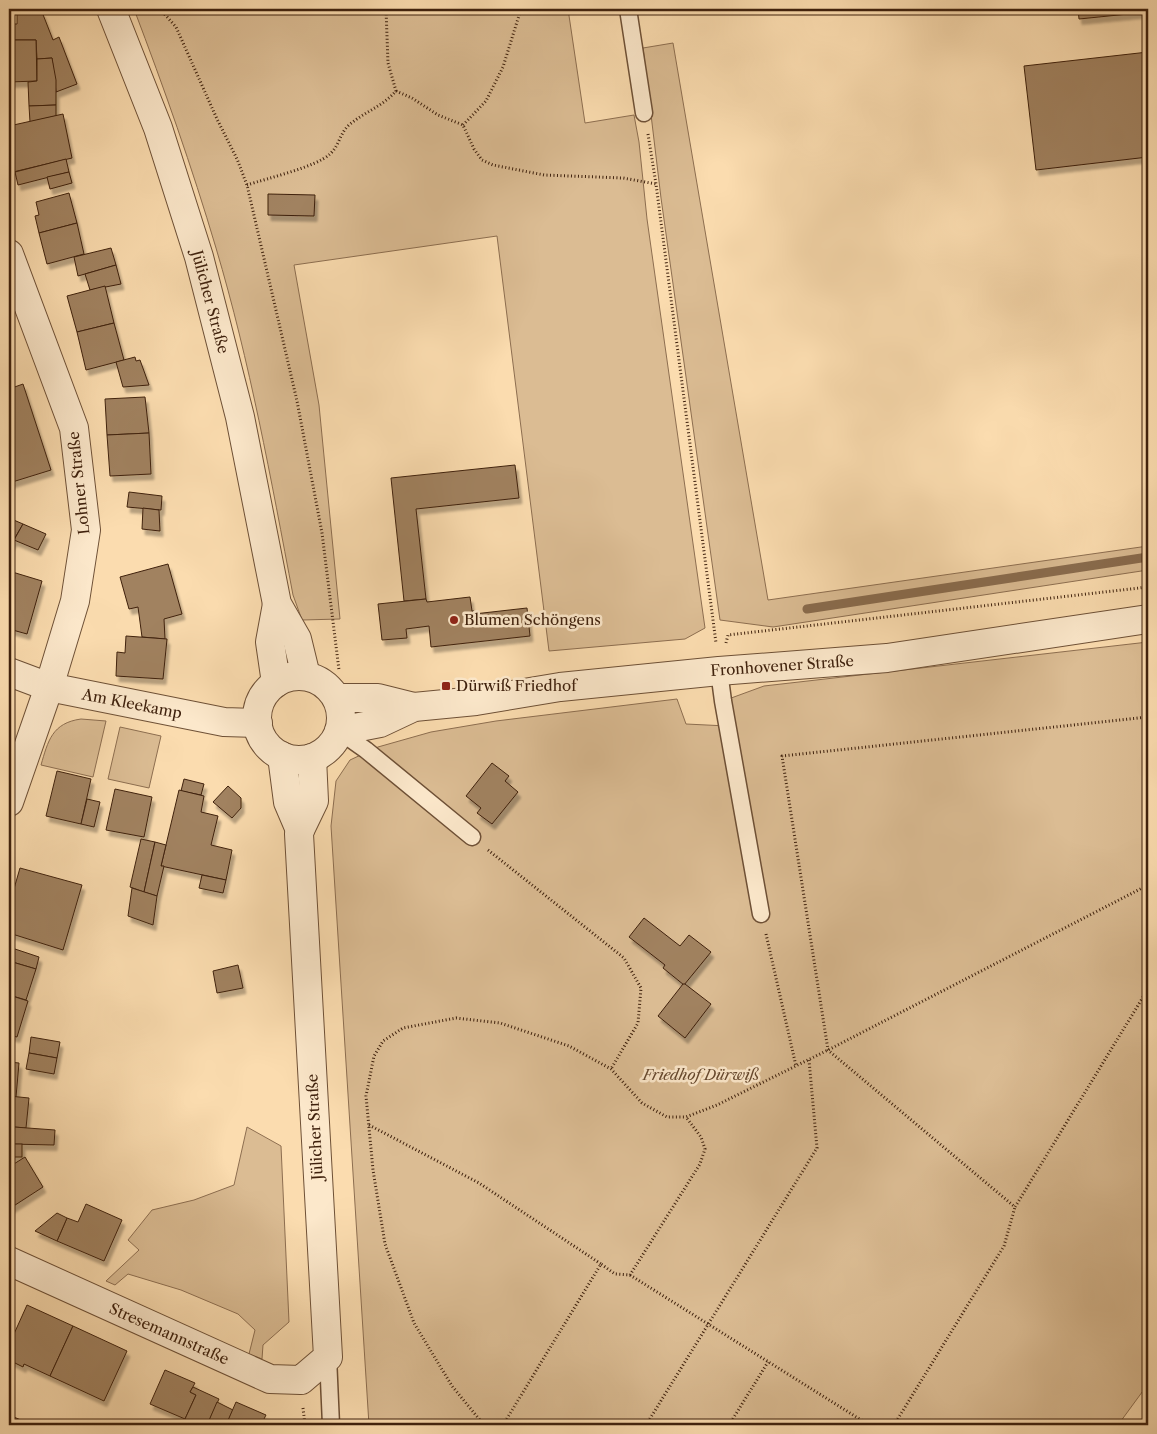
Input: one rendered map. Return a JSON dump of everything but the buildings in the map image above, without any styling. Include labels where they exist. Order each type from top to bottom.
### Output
[{"type":"street","name":"Jülicher Straße","points":[[111,9],[158,128],[199,258],[240,417],[277,604],[297,639],[306,676]]},
{"type":"street","name":"Lohner Straße","points":[[9,254],[74,428],[86,530],[76,601],[49,687],[9,802]]},
{"type":"street","name":"Jülicher Straße","points":[[276,683],[270,642],[277,604]]},
{"type":"street","name":"Fronhovener Straße","points":[[339,731],[380,723],[414,707],[560,687],[719,671],[887,658],[1148,619]]},
{"type":"street","name":"Am Kleekamp","points":[[9,672],[49,687],[224,722],[258,723]]},
{"type":"street","points":[[306,676],[324,684],[338,687],[342,714],[339,731],[329,748],[312,758],[297,760],[282,756],[270,748],[262,737],[258,723],[259,708],[265,693],[276,683],[290,677],[306,676]]},
{"type":"street","name":"Fronhovener Straße","points":[[338,687],[414,707]]},
{"type":"street","name":"Jülicher Straße","points":[[282,756],[288,802],[300,830],[328,1357]]},
{"type":"street","name":"Jülicher Straße","points":[[300,830],[314,801],[312,758]]},
{"type":"street","name":"Stresemannstraße","points":[[9,1261],[270,1379],[301,1380],[328,1357]]},
{"type":"lane","points":[[628,9],[644,114]]},
{"type":"lane","points":[[719,671],[761,914]]},
{"type":"lane","points":[[339,731],[366,750],[472,837]]},
{"type":"lane","name":"Jülicher Straße","points":[[328,1357],[331,1425]]},
{"type":"path","points":[[160,9],[176,27],[237,159],[247,185],[301,420],[322,533],[338,687]]},
{"type":"path","points":[[386,9],[388,63],[396,92]]},
{"type":"path","points":[[463,125],[486,101],[503,67],[521,9]]},
{"type":"path","points":[[247,185],[319,162],[337,148],[349,125],[387,101],[396,92]]},
{"type":"path","points":[[396,92],[412,98],[438,115],[463,125],[474,149],[482,160],[493,165],[544,175],[623,178],[656,184]]},
{"type":"path","points":[[644,114],[656,184],[719,671]]},
{"type":"path","points":[[719,671],[728,635],[1148,587]]},
{"type":"path","points":[[1015,1207],[828,1050],[782,756],[1148,717]]},
{"type":"path","points":[[472,837],[624,958],[641,988],[638,1023],[611,1069]]},
{"type":"path","points":[[484,1425],[452,1386],[414,1324],[385,1244],[373,1170],[366,1096],[374,1056],[382,1041],[403,1028],[456,1018],[500,1023],[569,1046],[611,1069],[642,1103],[667,1116],[686,1117],[717,1105],[828,1050],[1148,886]]},
{"type":"path","points":[[761,914],[796,1066]]},
{"type":"path","points":[[894,1425],[1004,1246],[1015,1207],[1148,989]]},
{"type":"path","points":[[646,1425],[817,1148],[808,1060]]},
{"type":"path","points":[[630,1275],[700,1164],[705,1149],[701,1136],[686,1117]]},
{"type":"path","points":[[369,1125],[479,1183],[615,1274],[630,1275],[869,1425]]},
{"type":"path","points":[[503,1425],[601,1264]]},
{"type":"path","points":[[729,1425],[768,1362]]},
{"type":"green space","points":[[134,9],[568,9],[585,123],[634,115],[705,628],[685,639],[549,651],[497,236],[294,265],[319,405],[340,619],[302,620],[293,595],[259,421],[228,291],[207,218],[167,98]]},
{"type":"green space","points":[[673,43],[768,600],[1148,546],[1148,570],[773,627],[720,620],[661,198],[643,48]]},
{"type":"green space","name":"Friedhof Dürwiß","points":[[1148,642],[1148,1384],[1118,1425],[369,1425],[331,826],[336,781],[350,760],[378,747],[431,732],[496,721],[677,699],[686,724],[727,726],[723,701],[764,686]]},
{"type":"green space","points":[[81,719],[106,721],[93,777],[41,765],[49,741],[57,729],[71,721]]},
{"type":"green space","points":[[120,727],[161,736],[149,788],[108,779]]},
{"type":"green space","points":[[247,1127],[281,1146],[289,1322],[263,1345],[262,1359],[249,1354],[255,1330],[238,1314],[181,1290],[128,1274],[115,1285],[106,1281],[139,1250],[128,1240],[152,1210],[194,1200],[234,1185]]},
{"type":"waterway","points":[[807,609],[1148,557]]},
{"type":"place","name":"Blumen Schöngens","points":[[454,620]]},
{"type":"place","name":"Dürwiß Friedhof","points":[[446,686]]}]
